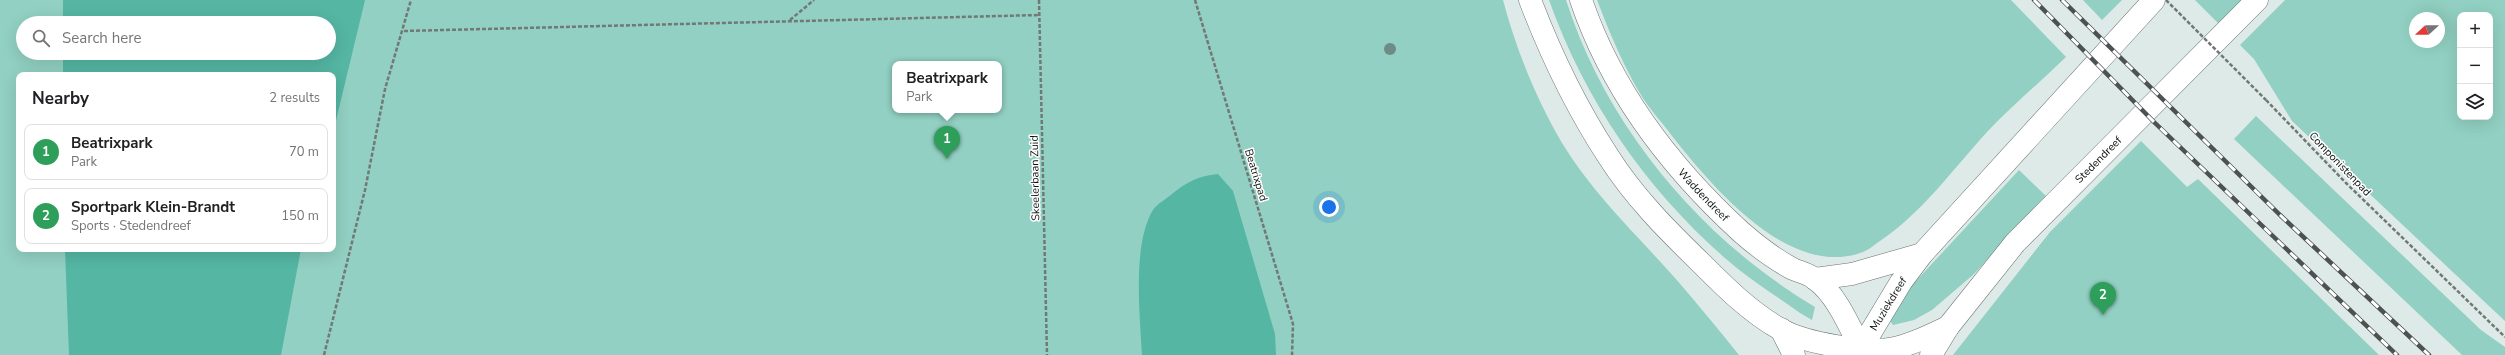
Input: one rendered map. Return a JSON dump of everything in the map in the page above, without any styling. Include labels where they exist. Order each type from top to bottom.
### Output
[{"type":"main road","points":[[1530,0],[1549,50],[1580,109],[1627,182],[1648,210],[1742,302],[1781,330],[1860,353],[1894,348],[1948,327]]},
{"type":"main road","name":"Waddendreef","points":[[1580,0],[1588,22],[1618,83],[1646,128],[1668,157],[1741,232],[1769,255],[1815,279],[1832,298],[1847,320],[1860,353]]},
{"type":"main road","points":[[1815,279],[1852,274],[1922,254],[2154,0]]},
{"type":"main road","name":"Stedendreef","points":[[1931,355],[1948,327],[2015,243],[2257,0]]},
{"type":"main road","name":"Muziekdreef","points":[[1860,353],[1901,282],[1922,254]]},
{"type":"main road","points":[[1781,330],[1794,355]]},
{"type":"path","points":[[324,355],[365,190],[385,89],[404,30],[411,0]]},
{"type":"path","points":[[790,21],[814,0]]},
{"type":"path","name":"Skeelerbaan Zuid","points":[[1039,0],[1047,355]]},
{"type":"path","name":"Beatrixpad","points":[[1195,0],[1293,324],[1292,355]]},
{"type":"path","name":"Componistenpad","points":[[2166,0],[2346,183],[2505,337]]},
{"type":"path","points":[[404,30],[1040,15]]},
{"type":"shaded area","points":[[0,0],[1503,0],[1514,37],[1535,91],[1562,143],[1574,162],[1601,197],[1683,287],[1739,355],[0,355]]},
{"type":"shaded area","points":[[63,0],[365,0],[336,121],[336,72],[63,72],[63,60],[336,60],[336,16],[63,16]]},
{"type":"shaded area","points":[[1549,0],[1566,0],[1584,47],[1606,92],[1633,135],[1663,176],[1697,214],[1734,248],[1773,280],[1815,307],[1812,320],[1762,287],[1726,259],[1697,232],[1644,173],[1600,108],[1564,37]]},
{"type":"shaded area","points":[[1597,0],[2011,0],[2066,57],[1987,132],[1923,204],[1895,230],[1863,252],[1835,257],[1808,253],[1781,241],[1755,223],[1730,202],[1708,179],[1648,106],[1641,95],[1617,49]]},
{"type":"shaded area","points":[[2083,0],[2122,0],[2102,20]]},
{"type":"shaded area","points":[[2195,0],[2242,0],[2219,24]]},
{"type":"shaded area","points":[[2285,0],[2505,0],[2505,321],[2292,121],[2254,59],[2240,45]]},
{"type":"shaded area","points":[[2256,116],[2481,330],[2505,347],[2505,355],[2462,355],[2234,139]]},
{"type":"shaded area","points":[[2141,141],[2187,187],[2198,179],[2379,355],[1953,355],[2050,232]]},
{"type":"shaded area","points":[[2019,170],[2046,196],[1974,274],[1932,310],[1914,320],[1893,325],[1888,318],[1902,296]]},
{"type":"shaded area","points":[[1218,174],[1233,191],[1275,334],[1276,355],[1142,355],[1139,281],[1142,242],[1146,224],[1153,210],[1177,190],[1199,178]]},
{"type":"shaded area","points":[[65,252],[300,252],[281,355],[69,355]]},
{"type":"railway","points":[[2034,0],[2155,123],[2397,355]]},
{"type":"railway","points":[[2062,0],[2280,215],[2429,355]]},
{"type":"place","name":"Beatrixpark","points":[[947,159]]},
{"type":"place","name":"Sportpark Klein-Brandt","points":[[2103,315]]}]
